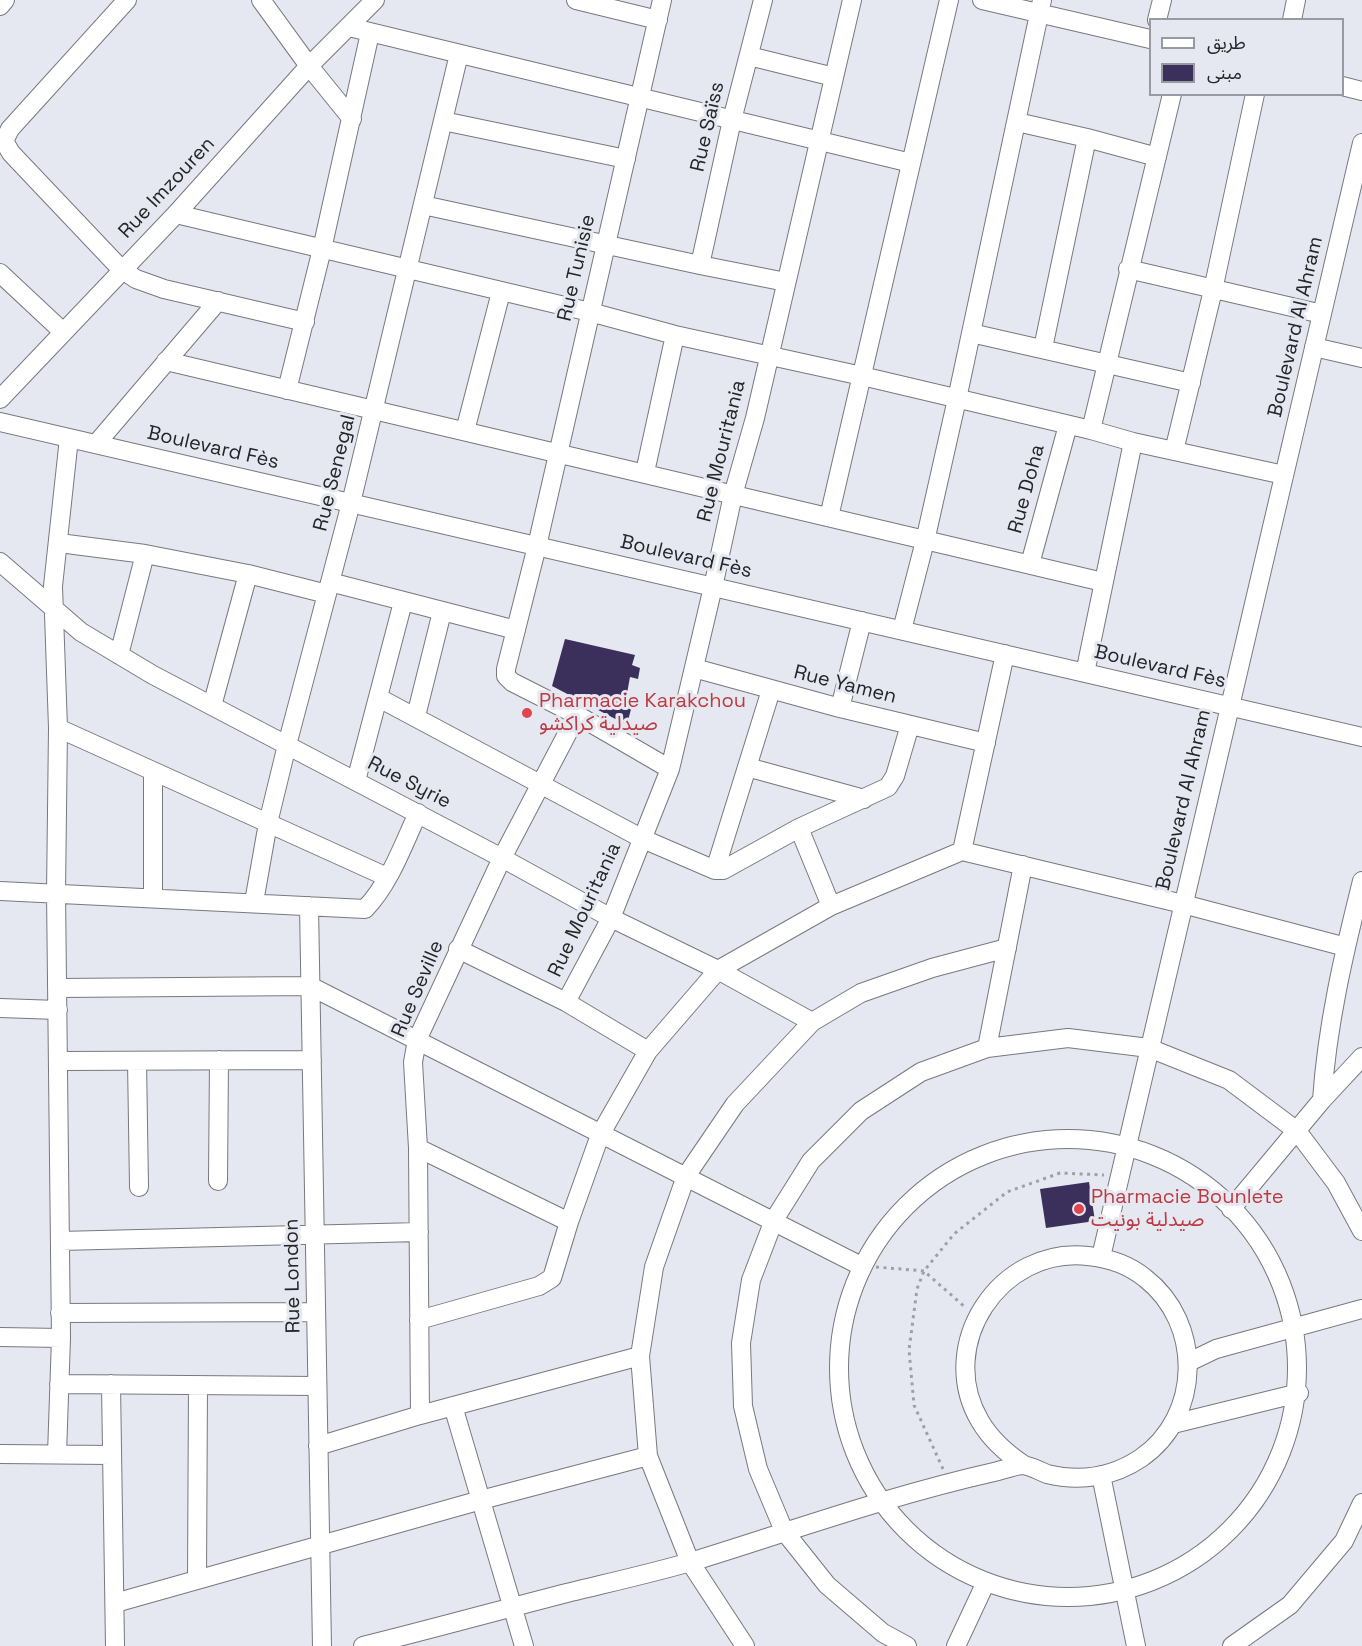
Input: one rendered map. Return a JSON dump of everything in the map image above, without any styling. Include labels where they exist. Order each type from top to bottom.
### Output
[{"type":"street","points":[[0,6],[5,0]]},
{"type":"street","points":[[127,0],[10,129],[4,141],[11,153],[121,269],[136,279],[164,289],[305,322]]},
{"type":"street","points":[[261,0],[309,66],[352,119]]},
{"type":"street","name":"Rue Imzouren","points":[[0,399],[62,331],[176,214],[309,66],[375,0]]},
{"type":"street","points":[[576,0],[658,20]]},
{"type":"street","name":"Rue Tunisie","points":[[577,715],[512,682],[506,676],[506,669],[537,546],[662,0]]},
{"type":"street","name":"Rue Saïss","points":[[699,265],[732,120],[763,0]]},
{"type":"street","name":"Rue Mouritania","points":[[566,1002],[611,918],[670,769],[733,495],[755,418],[852,0]]},
{"type":"street","points":[[829,517],[949,0]]},
{"type":"street","points":[[982,0],[1041,7],[1149,39]]},
{"type":"street","points":[[1158,18],[1162,0]]},
{"type":"street","points":[[1292,18],[1296,0]]},
{"type":"street","points":[[902,630],[957,399],[1041,7]]},
{"type":"street","points":[[349,27],[911,163]]},
{"type":"street","points":[[287,390],[322,249],[370,33]]},
{"type":"street","name":"Rue Senegal","points":[[254,902],[268,823],[351,503],[459,54]]},
{"type":"street","points":[[749,56],[834,77]]},
{"type":"street","points":[[1344,86],[1362,91]]},
{"type":"street","points":[[1091,430],[1172,96]]},
{"type":"street","points":[[1174,451],[1213,290],[1255,96]]},
{"type":"street","points":[[443,121],[626,159]]},
{"type":"street","points":[[1017,122],[1157,157]]},
{"type":"street","points":[[1043,348],[1088,138]]},
{"type":"street","name":"Boulevard Al Ahram","points":[[1101,1257],[1362,143]]},
{"type":"street","points":[[423,205],[786,282]]},
{"type":"street","points":[[176,214],[590,312],[675,335],[1284,475]]},
{"type":"street","points":[[1128,269],[1322,314]]},
{"type":"street","points":[[0,273],[62,331]]},
{"type":"street","points":[[465,431],[501,292]]},
{"type":"street","points":[[96,444],[218,301]]},
{"type":"street","points":[[971,333],[1107,362],[1191,383]]},
{"type":"street","points":[[645,472],[675,335]]},
{"type":"street","points":[[1314,348],[1362,358]]},
{"type":"street","points":[[166,361],[645,472],[733,495],[1103,582]]},
{"type":"street","name":"Boulevard Fès","points":[[0,422],[1362,736]]},
{"type":"street","name":"Rue Doha","points":[[1030,564],[1068,425]]},
{"type":"street","points":[[57,1454],[61,1338],[56,892],[58,728],[53,586],[69,438]]},
{"type":"street","points":[[1085,673],[1133,442]]},
{"type":"street","points":[[59,543],[145,554],[403,602],[516,630]]},
{"type":"street","points":[[119,655],[145,554]]},
{"type":"street","name":"Rue Syrie","points":[[1,565],[81,632],[153,675],[418,813],[611,918],[718,970],[812,1022]]},
{"type":"street","points":[[212,706],[248,574]]},
{"type":"street","points":[[356,781],[403,602]]},
{"type":"street","points":[[416,716],[441,612]]},
{"type":"street","points":[[840,708],[862,621]]},
{"type":"street","points":[[962,851],[1005,654]]},
{"type":"street","name":"Rue Yamen","points":[[694,668],[840,708],[986,744]]},
{"type":"street","points":[[715,870],[771,690]]},
{"type":"street","points":[[379,698],[644,839],[715,870],[732,867],[799,828],[888,787],[896,776],[910,725]]},
{"type":"street","points":[[577,715],[670,769]]},
{"type":"street","name":"Rue Seville","points":[[420,1415],[418,1148],[413,1062],[417,1040],[502,858],[577,715]]},
{"type":"street","points":[[58,728],[387,877]]},
{"type":"street","points":[[747,767],[864,799]]},
{"type":"street","points":[[153,771],[153,897]]},
{"type":"street","points":[[0,891],[365,909],[374,900],[387,877],[418,813]]},
{"type":"street","points":[[799,828],[831,906]]},
{"type":"street","points":[[419,1320],[545,1284],[552,1278],[600,1134],[648,1052],[718,970],[831,906],[962,851],[1183,904],[1346,947]]},
{"type":"street","points":[[987,1048],[1023,865]]},
{"type":"street","points":[[1322,1100],[1325,1056],[1346,947],[1362,881]]},
{"type":"street","name":"Rue London","points":[[309,906],[322,1646]]},
{"type":"street","points":[[743,1646],[690,1562],[648,1456],[640,1356],[654,1267],[686,1176],[735,1104],[812,1022],[861,993],[932,968],[1007,948]]},
{"type":"street","points":[[458,949],[566,1002],[648,1052]]},
{"type":"street","points":[[58,988],[310,986],[861,1266]]},
{"type":"street","points":[[0,1008],[58,1010]]},
{"type":"street","points":[[907,1646],[882,1633],[827,1585],[784,1532],[758,1468],[743,1406],[741,1343],[751,1280],[774,1220],[811,1161],[861,1111],[921,1072],[987,1048],[1068,1038],[1149,1048],[1229,1080],[1297,1131],[1336,1184],[1362,1231]]},
{"type":"street","points":[[218,1181],[219,1060]]},
{"type":"street","points":[[58,1061],[312,1060]]},
{"type":"street","points":[[1231,1209],[1322,1100],[1361,1060]]},
{"type":"street","points":[[137,1061],[139,1186]]},
{"type":"street","points":[[1075,1137],[1126,1144],[1181,1169],[1231,1209],[1272,1261],[1293,1328],[1299,1393],[1286,1448],[1260,1498],[1223,1540],[1176,1572],[1123,1592],[1077,1598],[1031,1595],[986,1582],[928,1550],[882,1502],[852,1447],[839,1387],[842,1324],[861,1266],[890,1222],[928,1185],[973,1158],[1023,1142],[1075,1137]]},
{"type":"street","points":[[418,1148],[569,1222]]},
{"type":"street","points":[[60,1241],[419,1232]]},
{"type":"street","points":[[1058,1256],[1101,1257],[1124,1265],[1145,1278],[1163,1295],[1185,1338],[1189,1362],[1187,1384],[1182,1404],[1173,1424],[1159,1442],[1142,1457],[1122,1468],[1101,1475],[1081,1478],[1061,1477],[1024,1465],[1006,1453],[991,1438],[970,1400],[965,1358],[976,1317],[1002,1283],[1019,1271],[1058,1256]]},
{"type":"street","points":[[1189,1362],[1216,1349],[1362,1309]]},
{"type":"street","points":[[60,1313],[316,1312]]},
{"type":"street","points":[[0,1337],[61,1338]]},
{"type":"street","points":[[318,1446],[420,1415],[640,1356]]},
{"type":"street","points":[[59,1384],[317,1386]]},
{"type":"street","points":[[111,1384],[115,1646]]},
{"type":"street","points":[[197,1581],[198,1385]]},
{"type":"street","points":[[1173,1424],[1299,1393]]},
{"type":"street","points":[[453,1407],[524,1646]]},
{"type":"street","points":[[0,1454],[112,1455]]},
{"type":"street","points":[[115,1604],[481,1500],[648,1456]]},
{"type":"street","points":[[363,1646],[690,1562],[949,1482],[1024,1465]]},
{"type":"street","points":[[1101,1475],[1123,1592],[1136,1646]]},
{"type":"street","points":[[1232,1646],[1290,1605],[1344,1541],[1362,1503]]},
{"type":"street","points":[[956,1646],[986,1582]]},
{"type":"path","points":[[949,1482],[914,1406],[909,1350],[917,1289],[924,1271],[954,1234],[1007,1192],[1060,1173],[1119,1176]]},
{"type":"path","points":[[861,1266],[924,1271],[976,1317]]},
{"type":"building","points":[[565,639],[635,655],[632,665],[640,668],[638,679],[630,677],[626,699],[633,701],[627,725],[552,686]]},
{"type":"building","points":[[1089,1182],[1095,1221],[1046,1228],[1040,1189]]},
{"type":"place","name":"Pharmacie Karakchou صيدلية كراكشو","points":[[527,713]]},
{"type":"place","name":"Pharmacie Bounlete صيدلية بونيت","points":[[1079,1209]]}]
